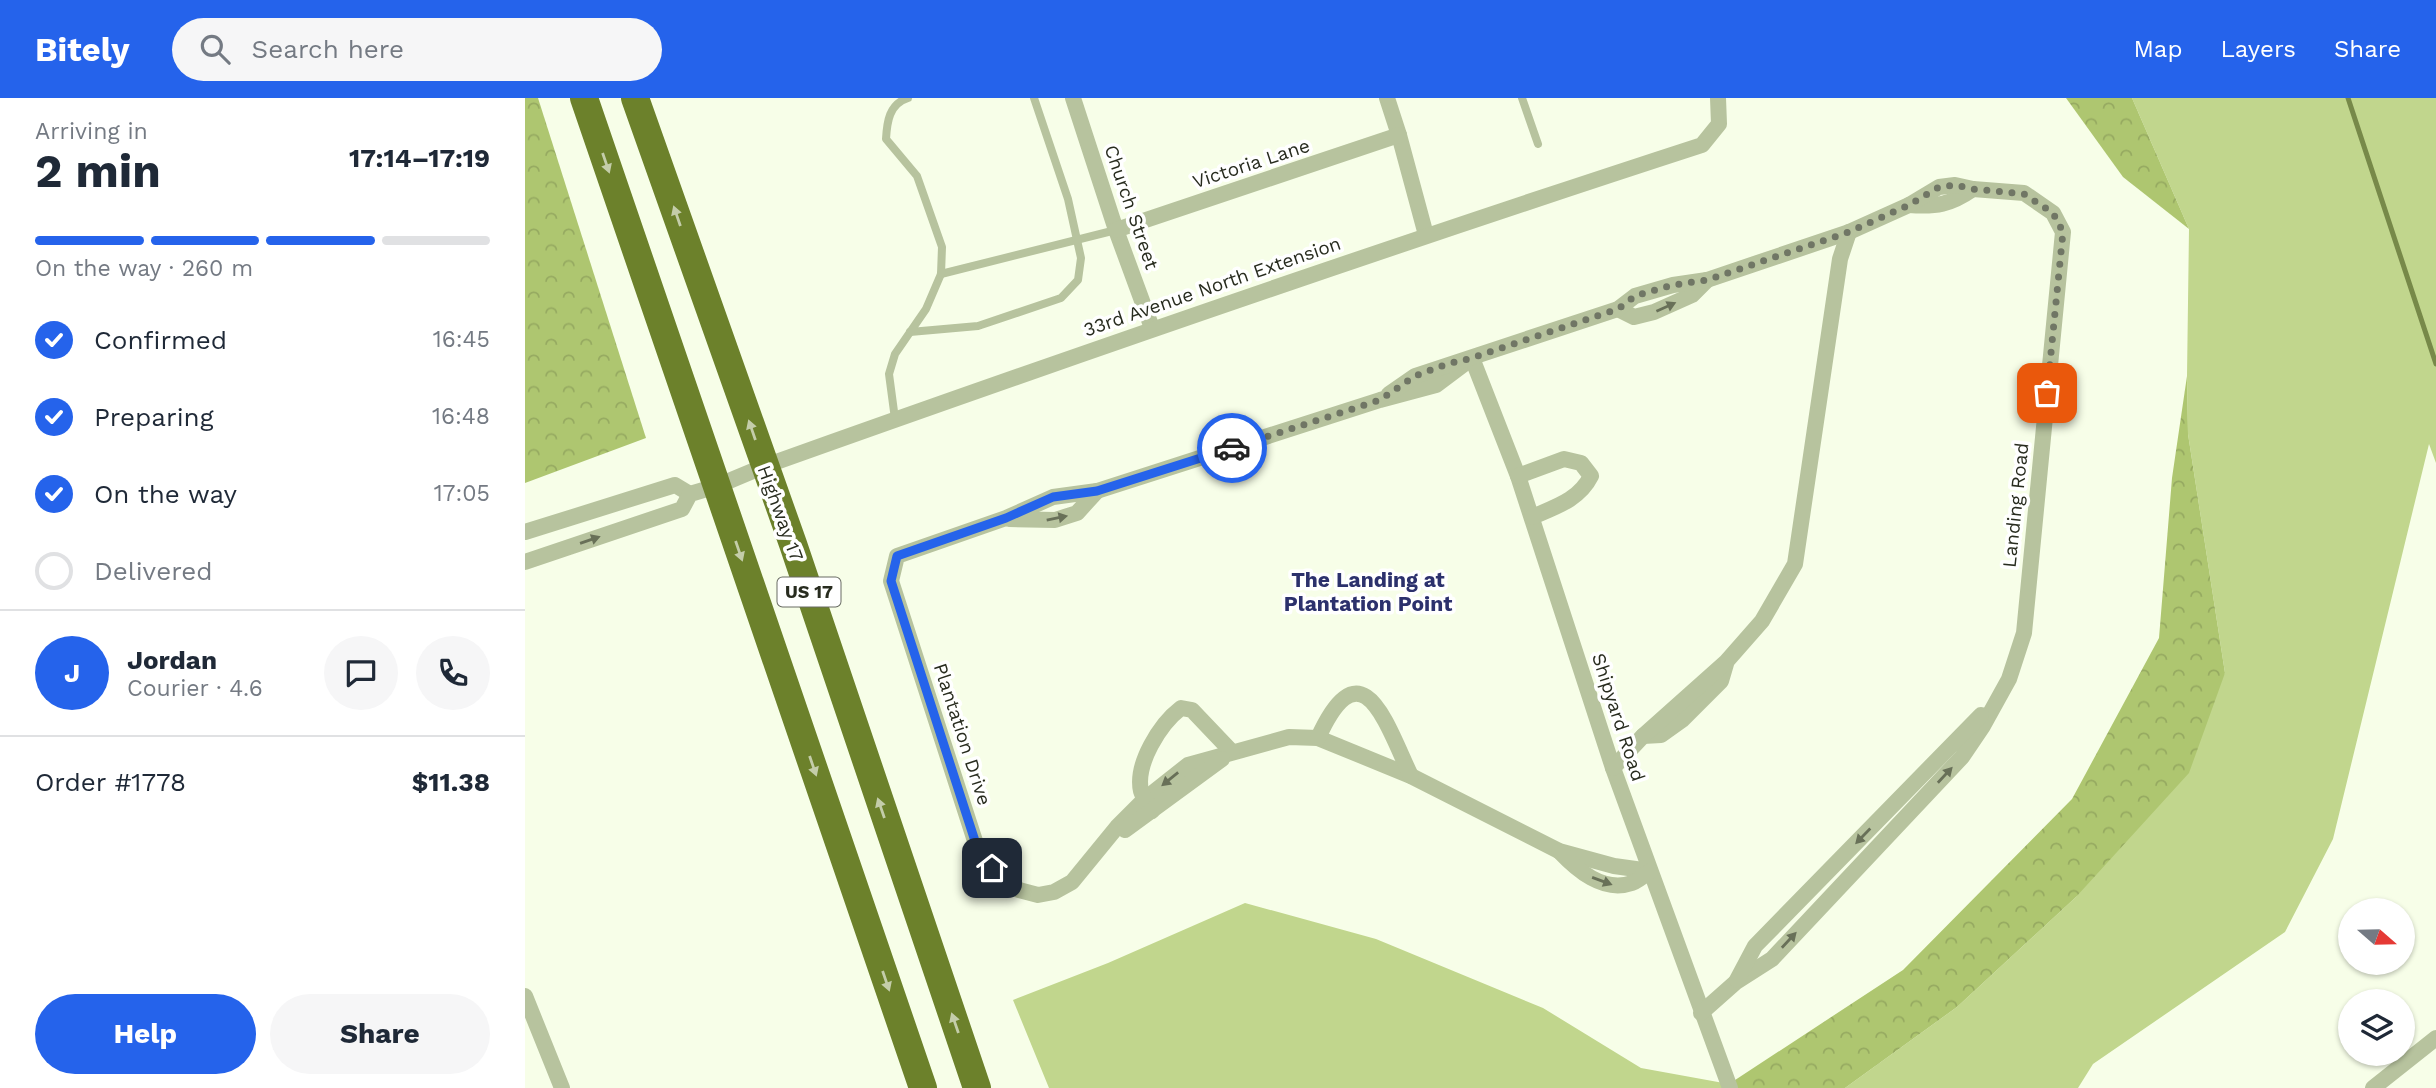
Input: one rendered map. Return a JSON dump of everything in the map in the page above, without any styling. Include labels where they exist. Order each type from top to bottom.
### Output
[{"type":"highway","name":"US 17","points":[[584,98],[923,1088]]},
{"type":"highway","name":"Highway 17","points":[[635,98],[765,466],[977,1088]]},
{"type":"street","name":"Church Street","points":[[1073,98],[1116,230],[1152,328]]},
{"type":"street","points":[[1387,98],[1426,234]]},
{"type":"street","name":"33rd Avenue North Extension","points":[[525,562],[682,509],[690,494],[895,419],[1426,234],[1702,145],[1719,124],[1718,98]]},
{"type":"street","name":"Victoria Lane","points":[[1116,230],[1399,135]]},
{"type":"street","name":"Landing Road","points":[[897,556],[1006,518],[1053,497],[1097,491],[1380,400],[1415,376],[1447,364],[1618,309],[1635,296],[1673,285],[1707,280],[1849,232],[1909,205],[1930,207],[1955,202],[1973,189],[2024,194],[2053,213],[2063,232],[2024,633],[2009,679],[1962,757],[1772,959],[1736,982],[1701,1013]]},
{"type":"street","points":[[1613,768],[1643,736],[1726,662],[1762,621],[1795,564],[1840,259],[1849,232]]},
{"type":"street","name":"Shipyard Road","points":[[1472,358],[1518,476],[1613,768],[1730,1088]]},
{"type":"street","points":[[1518,476],[1564,459],[1581,463],[1591,476],[1584,489],[1571,500],[1532,517]]},
{"type":"street","name":"33rd Avenue North Extension","points":[[525,532],[675,485],[690,494]]},
{"type":"street","name":"Plantation Drive","points":[[897,556],[891,581],[975,841],[992,868],[1019,890],[1038,895],[1053,892],[1072,882],[1102,845],[1149,805],[1188,765],[1289,737],[1318,738],[1411,776],[1559,851],[1614,866],[1650,871]]},
{"type":"street","name":"Landing Road","points":[[1736,982],[1755,946],[1980,716],[2009,679]]},
{"type":"street","points":[[1318,738],[1327,717],[1341,699],[1350,694],[1364,695],[1378,707],[1411,776]]},
{"type":"street","points":[[1149,805],[1141,791],[1141,773],[1150,747],[1168,718],[1181,708],[1192,710],[1231,752]]},
{"type":"street","points":[[1842,857],[1854,871]]},
{"type":"street","points":[[525,996],[562,1088]]},
{"type":"street","points":[[2373,1088],[2436,1038]]},
{"type":"lane","points":[[895,419],[889,374],[895,354],[926,309],[941,274],[942,247],[933,215],[916,176],[886,139],[887,117],[900,100],[908,98]]},
{"type":"lane","points":[[910,332],[978,326],[1061,298],[1078,280],[1080,258],[1068,199],[1034,98]]},
{"type":"lane","points":[[1522,98],[1538,144]]},
{"type":"lane","points":[[941,274],[1116,230]]},
{"type":"green space","points":[[525,98],[538,98],[646,438],[525,483]]},
{"type":"green space","points":[[2066,98],[2132,98],[2189,229],[2123,177]]},
{"type":"green space","points":[[2132,98],[2436,98],[2436,463],[2429,444],[2333,839],[2285,932],[2093,1064],[2078,1088],[1845,1088],[1957,1007],[2076,897],[2225,673],[2188,434],[2189,229]]},
{"type":"green space","points":[[2187,376],[2188,434],[2225,673],[2189,773],[2076,897],[1957,1007],[1845,1088],[1730,1088],[1729,1084],[1903,970],[2072,799],[2159,638],[2172,478]]},
{"type":"green space","points":[[1245,903],[1376,939],[1543,1008],[1641,1068],[1729,1084],[1730,1088],[1049,1088],[1013,1000],[1108,963]]},
{"type":"waterway","points":[[2348,98],[2436,364]]},
{"type":"way so far","points":[[1232,448],[1380,400],[1415,376],[1618,309],[1635,296],[1673,285],[1707,280],[1849,232],[1909,205],[1939,187],[1955,185],[2024,194],[2053,213],[2063,232],[2047,393]]},
{"type":"district","name":"The Landing at Plantation Point","points":[[1368,592]]},
{"type":"route","points":[[992,868],[975,841],[891,581],[897,556],[1006,518],[1053,497],[1097,491],[1232,448]]}]
